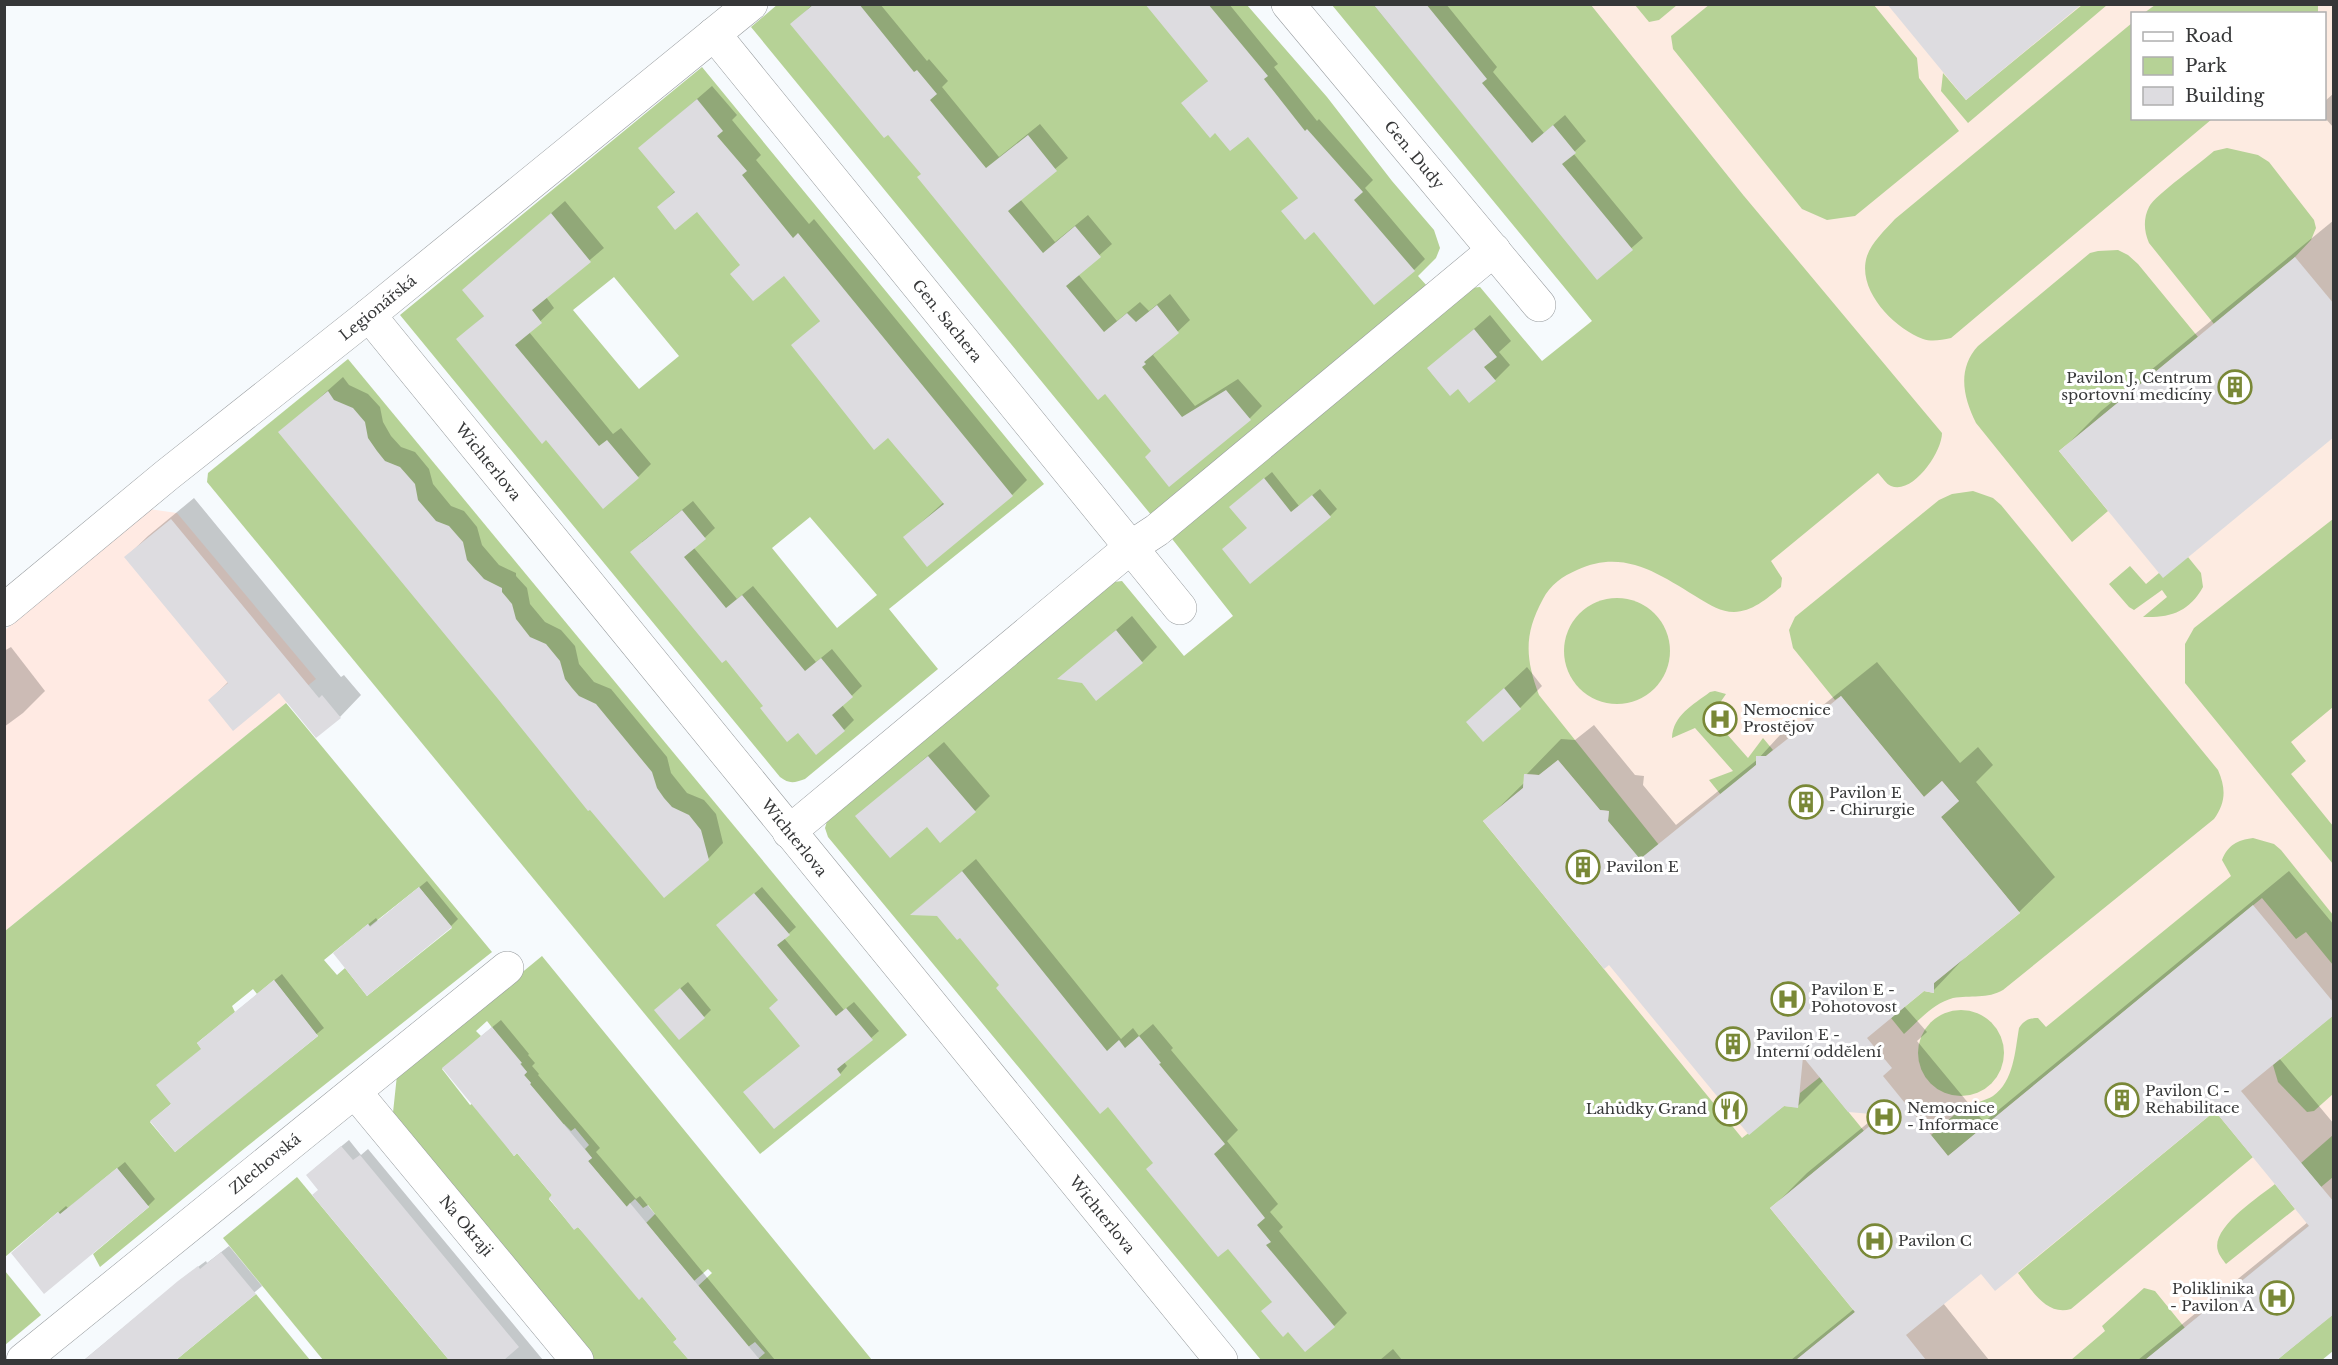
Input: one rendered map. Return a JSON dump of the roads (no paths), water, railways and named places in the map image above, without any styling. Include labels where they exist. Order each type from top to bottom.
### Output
[{"type":"street","name":"Legionářská","points":[[4,610],[751,4]]},
{"type":"street","name":"Gen. Dudy","points":[[1288,4],[1539,305]]},
{"type":"street","name":"Gen. Sachera","points":[[714,34],[1180,608]]},
{"type":"street","points":[[789,832],[1131,547],[1157,530],[1494,250]]},
{"type":"street","name":"Wichterlova","points":[[369,315],[1221,1360]]},
{"type":"street","name":"Zlechovská","points":[[23,1360],[507,968]]},
{"type":"street","name":"Na Okraji","points":[[355,1092],[577,1360]]},
{"type":"place","name":"Pavilon J, Centrum sportovní medicíny","points":[[2235,387]]},
{"type":"place","name":"Nemocnice Prostějov","points":[[1720,719]]},
{"type":"place","name":"Pavilon E - Chirurgie","points":[[1806,802]]},
{"type":"place","name":"Pavilon E","points":[[1583,867]]},
{"type":"place","name":"Pavilon E - Pohotovost","points":[[1788,999]]},
{"type":"place","name":"Pavilon E - Interní oddělení","points":[[1733,1044]]},
{"type":"place","name":"Pavilon C - Rehabilitace","points":[[2122,1100]]},
{"type":"place","name":"Lahůdky Grand","points":[[1730,1109]]},
{"type":"place","name":"Nemocnice - Informace","points":[[1884,1117]]},
{"type":"place","name":"Pavilon C","points":[[1875,1241]]},
{"type":"place","name":"Poliklinika - Pavilon A","points":[[2277,1298]]}]
